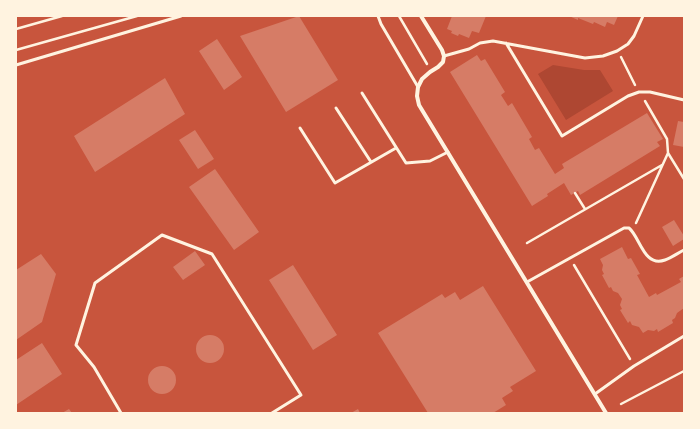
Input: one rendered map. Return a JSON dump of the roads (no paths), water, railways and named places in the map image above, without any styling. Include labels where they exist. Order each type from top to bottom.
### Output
[{"type":"street","points":[[421,16],[442,50],[444,56],[438,67],[422,79],[418,87],[416,96],[420,106],[606,413]]},
{"type":"lane","points":[[16,65],[181,16]]},
{"type":"lane","points":[[378,16],[381,24],[418,87]]},
{"type":"lane","points":[[444,56],[469,49],[480,43],[493,41],[585,58],[603,56],[617,51],[628,44],[634,36],[643,16]]},
{"type":"lane","points":[[506,43],[562,136],[628,96],[639,92],[650,92],[684,100]]},
{"type":"lane","points":[[362,93],[406,163],[430,161],[448,152]]},
{"type":"lane","points":[[336,108],[370,162]]},
{"type":"lane","points":[[300,128],[335,183],[396,148]]},
{"type":"lane","points":[[527,282],[624,228],[629,228],[633,231],[647,256],[654,261],[663,261],[684,250]]},
{"type":"lane","points":[[122,413],[94,367],[76,345],[95,283],[162,235],[212,254],[301,395],[272,413]]},
{"type":"lane","points":[[595,394],[634,366],[684,336]]}]
